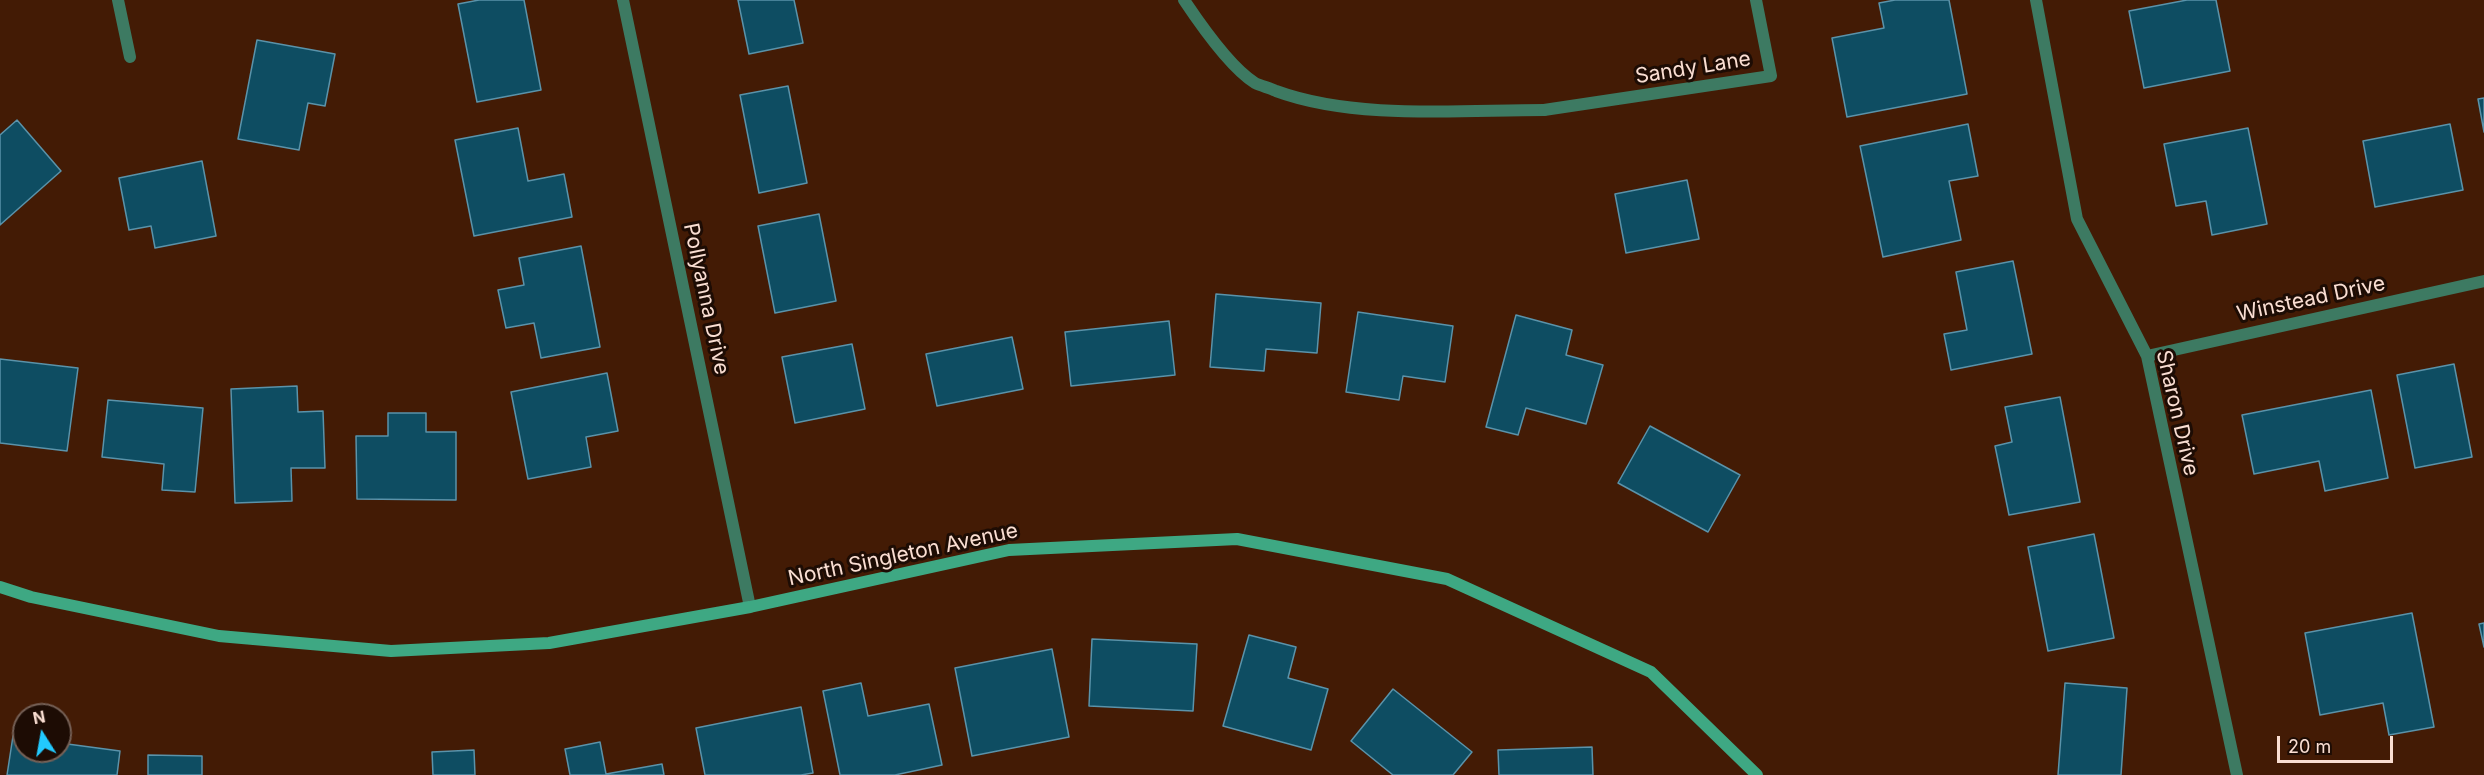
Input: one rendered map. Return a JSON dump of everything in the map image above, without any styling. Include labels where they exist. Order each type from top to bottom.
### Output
[{"type":"street","points":[[118,0],[130,57]]},
{"type":"street","name":"Pollyanna Drive","points":[[623,0],[750,607]]},
{"type":"street","name":"Sandy Lane","points":[[1184,0],[1222,52],[1255,83],[1295,98],[1397,111],[1544,110],[1771,76],[1756,0]]},
{"type":"street","name":"Sharon Drive","points":[[2036,0],[2077,219],[2147,356],[2237,775]]},
{"type":"street","name":"Winstead Drive","points":[[2147,356],[2484,281]]},
{"type":"street","name":"North Singleton Avenue","points":[[0,587],[31,597],[219,636],[391,651],[549,643],[750,607],[1009,550],[1238,539],[1447,579],[1630,662],[1651,672],[1757,775]]},
{"type":"building","points":[[479,0],[524,0],[541,90],[477,102],[458,4]]},
{"type":"building","points":[[738,0],[794,0],[803,43],[749,54]]},
{"type":"building","points":[[1895,0],[1949,0],[1967,94],[1847,117],[1832,38],[1884,28],[1879,3]]},
{"type":"building","points":[[2187,0],[2216,0],[2230,71],[2144,88],[2129,11]]},
{"type":"building","points":[[257,40],[335,54],[325,106],[308,103],[299,150],[238,139]]},
{"type":"building","points":[[788,86],[807,183],[759,193],[740,95]]},
{"type":"building","points":[[2484,98],[2484,132],[2478,99]]},
{"type":"building","points":[[17,120],[61,171],[0,225],[0,135]]},
{"type":"building","points":[[1968,124],[1978,176],[1949,181],[1961,240],[1883,257],[1860,146]]},
{"type":"building","points":[[2450,124],[2463,190],[2375,207],[2363,141]]},
{"type":"building","points":[[518,128],[528,181],[564,174],[572,217],[474,236],[455,140]]},
{"type":"building","points":[[2248,128],[2267,224],[2212,235],[2206,201],[2176,206],[2164,144]]},
{"type":"building","points":[[202,161],[216,236],[155,248],[151,226],[129,230],[119,178]]},
{"type":"building","points":[[1687,180],[1699,239],[1626,253],[1615,194]]},
{"type":"building","points":[[819,214],[836,301],[775,313],[758,226]]},
{"type":"building","points":[[581,246],[600,347],[541,358],[534,323],[506,328],[498,290],[524,285],[519,258]]},
{"type":"building","points":[[2013,261],[2032,354],[1951,370],[1944,334],[1967,330],[1956,272]]},
{"type":"building","points":[[1216,294],[1321,303],[1317,353],[1266,349],[1264,371],[1210,367]]},
{"type":"building","points":[[1358,312],[1453,326],[1445,382],[1403,376],[1399,400],[1346,392]]},
{"type":"building","points":[[1516,315],[1572,330],[1566,355],[1603,365],[1586,424],[1526,408],[1518,435],[1486,427]]},
{"type":"building","points":[[1169,321],[1175,375],[1071,386],[1065,332]]},
{"type":"building","points":[[1012,337],[1023,389],[937,406],[926,354]]},
{"type":"building","points":[[852,344],[865,409],[795,423],[782,357]]},
{"type":"building","points":[[0,359],[78,368],[67,451],[0,443]]},
{"type":"building","points":[[2454,364],[2472,457],[2415,468],[2397,375]]},
{"type":"building","points":[[607,373],[618,431],[586,437],[591,467],[528,479],[511,392]]},
{"type":"building","points":[[297,386],[298,412],[323,411],[325,468],[291,468],[292,501],[235,503],[231,389]]},
{"type":"building","points":[[2371,390],[2388,478],[2325,491],[2319,461],[2254,474],[2242,415]]},
{"type":"building","points":[[2060,397],[2080,502],[2009,515],[1995,446],[2012,442],[2005,407]]},
{"type":"building","points":[[108,400],[203,408],[195,492],[162,490],[164,464],[102,457]]},
{"type":"building","points":[[388,413],[426,413],[426,432],[456,432],[456,500],[357,499],[356,436],[388,436]]},
{"type":"building","points":[[1650,426],[1740,475],[1708,532],[1618,483]]},
{"type":"building","points":[[2094,534],[2114,638],[2048,651],[2028,547]]},
{"type":"building","points":[[2412,613],[2434,727],[2389,735],[2383,703],[2320,715],[2305,633]]},
{"type":"building","points":[[2484,623],[2484,647],[2479,624]]},
{"type":"building","points":[[1249,635],[1296,647],[1288,678],[1328,689],[1311,750],[1223,726]]},
{"type":"building","points":[[1092,639],[1197,644],[1193,711],[1089,706]]},
{"type":"building","points":[[1052,649],[1069,737],[972,756],[955,668]]},
{"type":"building","points":[[861,683],[868,716],[929,704],[942,765],[895,775],[840,775],[823,691]]},
{"type":"building","points":[[2065,683],[2127,688],[2121,775],[2058,775]]},
{"type":"building","points":[[1393,689],[1472,752],[1453,775],[1393,775],[1351,741]]},
{"type":"building","points":[[801,707],[813,773],[705,775],[696,728]]},
{"type":"building","points":[[12,742],[12,763],[72,763],[72,745],[120,751],[117,775],[7,775]]},
{"type":"building","points":[[600,742],[606,774],[662,764],[664,775],[570,775],[565,749]]},
{"type":"building","points":[[1592,747],[1593,775],[1499,775],[1498,750]]},
{"type":"building","points":[[474,750],[475,775],[433,775],[432,752]]},
{"type":"building","points":[[148,755],[202,756],[202,775],[148,775]]}]
